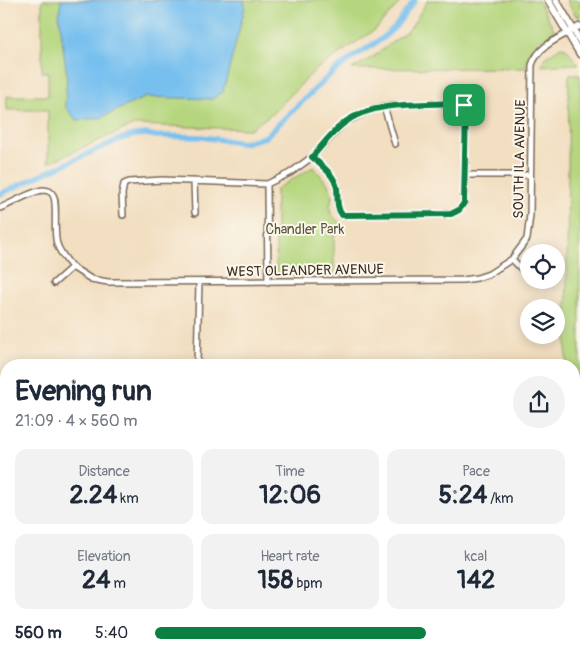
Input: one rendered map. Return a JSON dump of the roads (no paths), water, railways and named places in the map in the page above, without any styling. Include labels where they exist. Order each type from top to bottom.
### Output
[{"type":"street","points":[[548,0],[571,32],[580,41]]},
{"type":"street","points":[[556,0],[580,54]]},
{"type":"street","points":[[571,32],[580,26]]},
{"type":"street","name":"SOUTH ILA AVENUE","points":[[512,259],[527,239],[530,215],[532,65],[535,56],[549,44],[571,32]]},
{"type":"street","points":[[123,215],[122,194],[124,184],[128,182],[194,180],[267,184],[290,173],[312,157],[344,123],[366,112],[384,106],[460,103],[466,108],[464,203],[459,210],[451,214],[342,215],[338,211],[336,185],[328,170],[312,157]]},
{"type":"street","points":[[384,106],[395,144]]},
{"type":"street","points":[[465,175],[530,175]]},
{"type":"street","points":[[194,180],[196,213]]},
{"type":"street","points":[[267,184],[268,282]]},
{"type":"street","points":[[0,208],[39,191],[51,192],[55,200],[54,229],[58,246],[62,255],[72,267],[54,283]]},
{"type":"street","points":[[512,259],[520,267]]},
{"type":"street","name":"WEST OLEANDER AVENUE","points":[[72,267],[90,279],[108,282],[268,282],[476,278],[489,274],[512,259]]},
{"type":"street","points":[[198,359],[199,282]]},
{"type":"water","points":[[61,0],[244,0],[245,7],[223,92],[212,99],[146,97],[100,118],[76,120],[65,106],[67,76],[59,15]]},
{"type":"waterway","points":[[0,194],[120,139],[135,135],[202,137],[243,143],[265,137],[333,72],[383,38],[395,27],[415,0]]},
{"type":"park label","name":"Chandler Park","points":[[305,229]]}]
